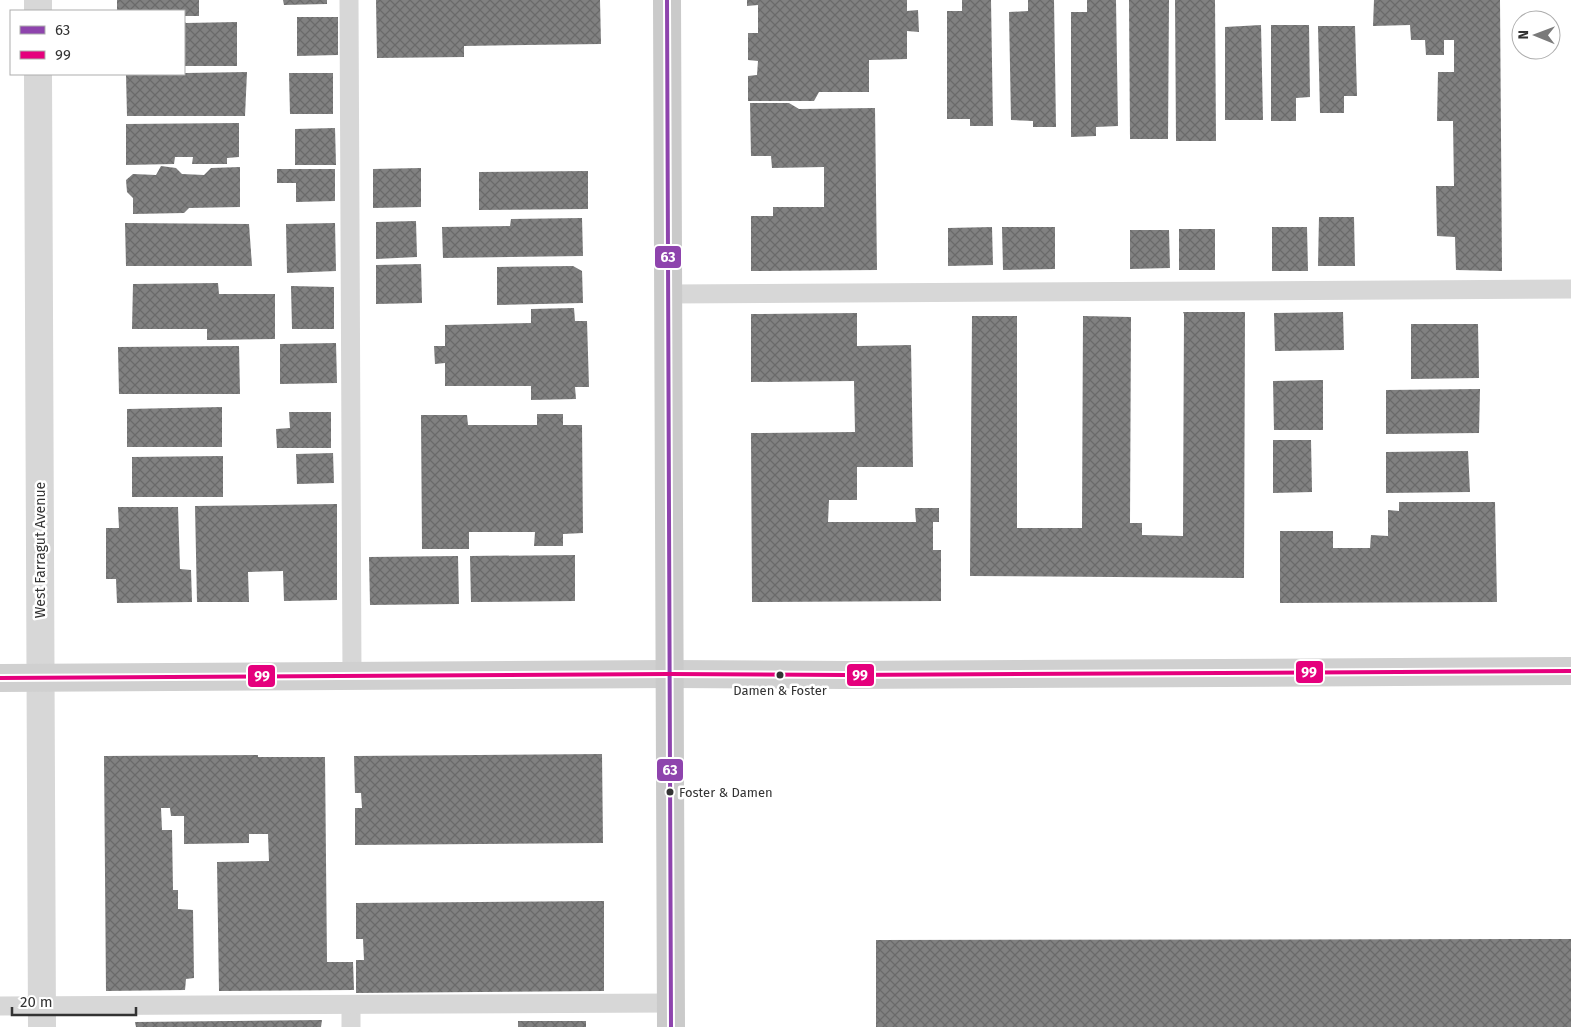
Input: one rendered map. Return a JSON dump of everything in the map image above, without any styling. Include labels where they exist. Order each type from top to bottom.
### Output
[{"type":"main road","points":[[667,0],[670,1015]]},
{"type":"main road","points":[[0,678],[1571,671]]},
{"type":"street","name":"West Farragut Avenue","points":[[38,75],[42,1017]]},
{"type":"lane","points":[[349,0],[352,676]]},
{"type":"lane","points":[[668,294],[1571,289]]},
{"type":"lane","points":[[0,1006],[42,1017],[351,1005],[670,1015]]},
{"type":"lane","points":[[351,1005],[351,1027]]},
{"type":"building","points":[[117,0],[199,0],[199,16],[185,16],[185,10],[117,10]]},
{"type":"building","points":[[283,0],[327,0],[327,4],[284,5]]},
{"type":"building","points":[[376,0],[600,0],[601,44],[464,46],[464,57],[377,58]]},
{"type":"building","points":[[747,0],[907,0],[907,11],[918,10],[919,32],[907,31],[907,59],[869,60],[869,92],[819,92],[814,101],[748,101],[748,76],[757,75],[758,61],[748,60],[748,33],[758,33],[758,5],[747,6]]},
{"type":"building","points":[[962,0],[991,0],[993,126],[970,126],[970,119],[947,119],[947,11],[962,11]]},
{"type":"building","points":[[1028,0],[1054,0],[1056,127],[1033,127],[1033,121],[1011,120],[1009,12],[1028,11]]},
{"type":"building","points":[[1087,0],[1116,0],[1118,126],[1096,127],[1096,136],[1071,137],[1071,12],[1087,12]]},
{"type":"building","points":[[1129,0],[1169,0],[1168,139],[1130,139]]},
{"type":"building","points":[[1175,0],[1215,0],[1216,141],[1176,141]]},
{"type":"building","points":[[1374,0],[1500,0],[1502,271],[1456,270],[1455,237],[1437,236],[1436,186],[1454,186],[1453,121],[1437,121],[1438,72],[1454,72],[1454,40],[1444,40],[1444,55],[1426,55],[1425,40],[1411,40],[1410,25],[1373,26]]},
{"type":"building","points":[[297,17],[338,17],[338,55],[297,56]]},
{"type":"building","points":[[185,22],[237,22],[237,66],[185,66]]},
{"type":"building","points":[[1261,25],[1263,120],[1225,120],[1225,27]]},
{"type":"building","points":[[1271,25],[1309,25],[1310,97],[1296,98],[1296,121],[1271,121]]},
{"type":"building","points":[[1318,26],[1355,26],[1357,96],[1344,96],[1344,113],[1320,113]]},
{"type":"building","points":[[247,72],[245,116],[127,116],[126,75],[185,75],[185,73]]},
{"type":"building","points":[[289,73],[333,73],[333,114],[290,114]]},
{"type":"building","points":[[750,103],[789,103],[799,109],[875,108],[877,270],[751,271],[751,216],[773,216],[773,207],[824,207],[824,167],[772,168],[771,156],[751,156]]},
{"type":"building","points":[[239,123],[239,157],[227,158],[227,164],[192,164],[193,157],[175,157],[174,164],[126,165],[126,124]]},
{"type":"building","points":[[335,128],[336,165],[295,165],[295,129]]},
{"type":"building","points":[[161,166],[176,168],[182,174],[204,175],[211,168],[240,167],[240,207],[189,208],[184,213],[133,214],[133,198],[127,192],[126,180],[133,174],[156,175]]},
{"type":"building","points":[[421,168],[421,207],[373,208],[373,169]]},
{"type":"building","points":[[277,169],[335,169],[335,201],[296,202],[296,183],[277,183]]},
{"type":"building","points":[[588,171],[588,209],[479,210],[479,172]]},
{"type":"building","points":[[1319,217],[1354,217],[1355,266],[1318,266]]},
{"type":"building","points":[[582,218],[583,256],[443,258],[442,227],[510,226],[511,219]]},
{"type":"building","points":[[416,221],[417,257],[376,259],[376,222]]},
{"type":"building","points":[[125,223],[249,224],[252,266],[126,266]]},
{"type":"building","points":[[335,223],[336,271],[287,273],[286,224]]},
{"type":"building","points":[[992,227],[993,265],[948,266],[948,228]]},
{"type":"building","points":[[1002,227],[1055,227],[1055,269],[1003,270]]},
{"type":"building","points":[[1272,227],[1307,227],[1308,271],[1272,271]]},
{"type":"building","points":[[1179,229],[1215,229],[1215,270],[1179,270]]},
{"type":"building","points":[[1130,230],[1169,230],[1170,268],[1130,269]]},
{"type":"building","points":[[421,264],[422,303],[376,304],[376,265]]},
{"type":"building","points":[[573,266],[582,271],[583,303],[497,305],[497,267]]},
{"type":"building","points":[[218,283],[219,294],[275,294],[275,339],[207,340],[207,329],[132,329],[133,284]]},
{"type":"building","points":[[291,286],[334,287],[334,329],[292,329]]},
{"type":"building","points":[[574,308],[575,321],[587,321],[589,387],[575,387],[576,399],[531,400],[531,386],[445,386],[445,363],[435,364],[434,346],[445,346],[445,325],[531,323],[531,309]]},
{"type":"building","points":[[1183,312],[1245,312],[1244,578],[970,576],[972,316],[1017,316],[1017,528],[1082,528],[1083,316],[1131,317],[1130,523],[1142,523],[1142,535],[1183,536]]},
{"type":"building","points":[[1343,312],[1344,350],[1275,351],[1274,313]]},
{"type":"building","points":[[857,313],[857,346],[911,345],[913,467],[857,467],[857,500],[829,500],[828,522],[916,522],[915,508],[939,508],[939,522],[933,522],[933,550],[941,550],[941,601],[752,602],[751,433],[855,432],[854,381],[751,382],[751,314]]},
{"type":"building","points":[[1411,324],[1478,324],[1479,378],[1411,379]]},
{"type":"building","points":[[336,343],[337,383],[280,384],[280,344]]},
{"type":"building","points":[[239,346],[240,394],[119,394],[118,347]]},
{"type":"building","points":[[1323,380],[1323,430],[1274,430],[1273,381]]},
{"type":"building","points":[[1480,389],[1479,433],[1386,434],[1386,390]]},
{"type":"building","points":[[222,407],[222,447],[127,447],[127,409]]},
{"type":"building","points":[[289,412],[331,412],[331,448],[277,448],[276,429],[290,428]]},
{"type":"building","points":[[537,414],[563,414],[563,425],[582,425],[583,533],[563,534],[563,546],[534,546],[535,532],[469,532],[469,549],[422,549],[421,415],[467,415],[468,425],[537,425]]},
{"type":"building","points":[[1273,440],[1311,440],[1312,492],[1273,493]]},
{"type":"building","points":[[1468,451],[1470,492],[1386,493],[1386,452]]},
{"type":"building","points":[[333,453],[334,483],[297,484],[296,454]]},
{"type":"building","points":[[223,456],[223,497],[132,497],[132,457]]},
{"type":"building","points":[[1399,502],[1495,502],[1497,602],[1280,603],[1280,531],[1333,531],[1333,548],[1370,548],[1371,535],[1388,536],[1388,510],[1399,511]]},
{"type":"building","points":[[337,504],[337,600],[284,601],[283,571],[248,572],[249,602],[197,602],[195,506]]},
{"type":"building","points":[[118,507],[178,507],[180,569],[191,570],[192,602],[117,603],[116,579],[106,579],[106,528],[119,528]]},
{"type":"building","points":[[575,555],[575,601],[471,602],[470,556]]},
{"type":"building","points":[[458,556],[459,604],[370,605],[369,557]]},
{"type":"building","points":[[602,754],[603,843],[355,845],[355,808],[362,808],[361,793],[355,793],[354,756]]},
{"type":"building","points":[[258,755],[258,757],[325,757],[327,962],[353,962],[354,990],[219,991],[217,862],[269,861],[268,834],[249,834],[249,843],[184,844],[184,816],[171,816],[170,808],[161,808],[162,830],[172,830],[173,890],[178,890],[178,909],[193,910],[194,978],[186,979],[185,990],[106,991],[104,756]]},
{"type":"building","points":[[604,901],[604,991],[356,993],[356,960],[364,960],[363,939],[356,939],[356,903]]},
{"type":"building","points":[[1571,939],[1571,1027],[876,1027],[876,940]]},
{"type":"building","points":[[322,1020],[321,1027],[136,1027],[135,1022]]},
{"type":"building","points":[[518,1021],[586,1021],[586,1027],[518,1027]]},
{"type":"transit line","name":"63","points":[[667,0],[671,1027]]},
{"type":"transit line","name":"99","points":[[0,678],[1571,671]]},
{"type":"place","name":"Damen & Foster","points":[[780,675]]},
{"type":"place","name":"Foster & Damen","points":[[670,792]]}]
